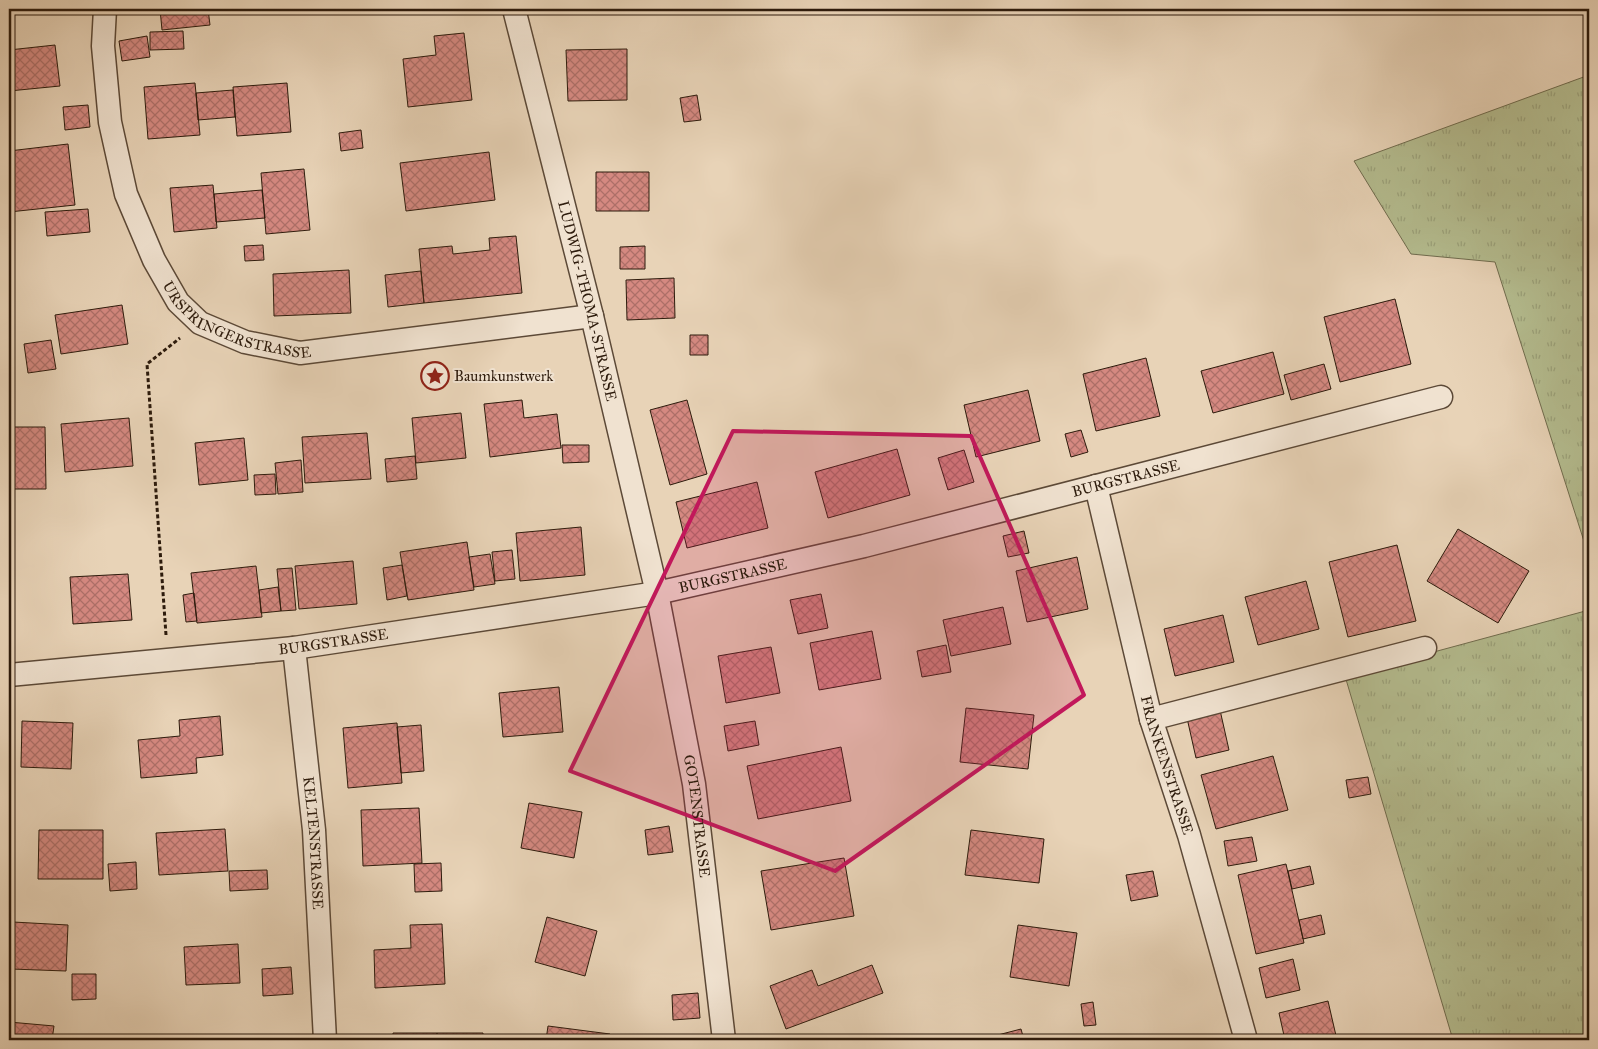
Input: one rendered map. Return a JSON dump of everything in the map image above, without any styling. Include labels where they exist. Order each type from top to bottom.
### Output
[{"type":"street","name":"URSPRINGERSTRASSE","points":[[104,9],[103,46],[110,122],[126,194],[154,260],[178,302],[200,323],[245,342],[300,353],[592,316]]},
{"type":"street","name":"LUDWIG-THOMA-STRASSE","points":[[514,9],[592,316],[657,593]]},
{"type":"street","name":"BURGSTRASSE","points":[[9,676],[294,648],[657,593],[864,546],[1441,397]]},
{"type":"street","name":"FRANKENSTRASSE","points":[[1096,486],[1151,719],[1190,835],[1246,1040]]},
{"type":"street","name":"GOTENSTRASSE","points":[[657,593],[694,784],[724,1040]]},
{"type":"street","name":"KELTENSTRASSE","points":[[294,648],[314,830],[325,1040]]},
{"type":"street","points":[[1151,719],[1425,648]]},
{"type":"path","points":[[168,660],[147,364],[200,323]]},
{"type":"highlighted area","points":[[733,431],[971,436],[1084,695],[835,871],[570,771]]},
{"type":"green space","points":[[1589,75],[1589,557],[1495,262],[1411,254],[1354,161]]},
{"type":"green space","points":[[1589,610],[1589,1040],[1453,1040],[1345,676]]},
{"type":"building","points":[[160,9],[208,9],[210,25],[162,30]]},
{"type":"building","points":[[183,31],[184,49],[150,50],[150,32]]},
{"type":"building","points":[[464,33],[472,100],[408,107],[403,59],[436,55],[434,36]]},
{"type":"building","points":[[147,36],[150,57],[122,61],[119,41]]},
{"type":"building","points":[[55,45],[60,86],[9,91],[9,50]]},
{"type":"building","points":[[627,49],[627,100],[568,101],[566,50]]},
{"type":"building","points":[[195,83],[200,135],[148,139],[144,87]]},
{"type":"building","points":[[287,83],[291,132],[237,136],[233,87]]},
{"type":"building","points":[[233,90],[235,117],[198,120],[196,93]]},
{"type":"building","points":[[697,95],[701,120],[684,122],[680,98]]},
{"type":"building","points":[[88,105],[90,127],[65,130],[63,107]]},
{"type":"building","points":[[361,130],[363,148],[341,151],[339,133]]},
{"type":"building","points":[[68,144],[75,205],[9,212],[9,151]]},
{"type":"building","points":[[489,152],[495,200],[406,211],[400,163]]},
{"type":"building","points":[[304,169],[310,230],[266,234],[261,173]]},
{"type":"building","points":[[596,172],[649,172],[649,211],[596,211]]},
{"type":"building","points":[[213,185],[217,228],[174,232],[170,188]]},
{"type":"building","points":[[262,190],[265,218],[216,222],[214,194]]},
{"type":"building","points":[[88,209],[90,232],[47,236],[45,212]]},
{"type":"building","points":[[516,236],[522,293],[424,303],[419,249],[452,246],[453,254],[490,250],[489,238]]},
{"type":"building","points":[[263,245],[264,260],[245,261],[244,246]]},
{"type":"building","points":[[645,246],[645,269],[620,269],[620,247]]},
{"type":"building","points":[[349,270],[351,313],[274,316],[273,274]]},
{"type":"building","points":[[421,271],[424,303],[388,307],[385,275]]},
{"type":"building","points":[[674,278],[675,318],[627,320],[626,280]]},
{"type":"building","points":[[1395,299],[1411,364],[1340,382],[1324,317]]},
{"type":"building","points":[[122,305],[128,344],[61,354],[55,315]]},
{"type":"building","points":[[690,335],[708,335],[708,355],[690,355]]},
{"type":"building","points":[[51,340],[56,369],[28,373],[24,344]]},
{"type":"building","points":[[1273,352],[1284,394],[1213,413],[1201,371]]},
{"type":"building","points":[[1146,358],[1160,416],[1096,431],[1083,374]]},
{"type":"building","points":[[1324,364],[1331,389],[1291,400],[1284,375]]},
{"type":"building","points":[[1028,390],[1040,441],[976,457],[964,405]]},
{"type":"building","points":[[522,400],[524,418],[557,414],[561,448],[490,457],[484,404]]},
{"type":"building","points":[[687,400],[707,474],[670,485],[650,410]]},
{"type":"building","points":[[461,413],[466,458],[416,463],[412,418]]},
{"type":"building","points":[[129,418],[133,466],[65,472],[61,424]]},
{"type":"building","points":[[9,427],[45,427],[46,489],[9,489]]},
{"type":"building","points":[[1081,430],[1088,452],[1071,457],[1065,434]]},
{"type":"building","points":[[367,433],[371,479],[305,483],[302,437]]},
{"type":"building","points":[[244,438],[248,480],[199,485],[195,443]]},
{"type":"building","points":[[562,445],[589,445],[589,462],[563,463]]},
{"type":"building","points":[[897,449],[910,495],[828,518],[815,472]]},
{"type":"building","points":[[964,450],[974,482],[948,490],[938,458]]},
{"type":"building","points":[[415,456],[417,479],[387,482],[385,459]]},
{"type":"building","points":[[301,460],[303,492],[278,494],[275,463]]},
{"type":"building","points":[[275,474],[276,494],[255,495],[254,475]]},
{"type":"building","points":[[757,482],[768,528],[687,548],[676,502]]},
{"type":"building","points":[[581,527],[585,575],[520,581],[516,533]]},
{"type":"building","points":[[1458,529],[1529,571],[1498,623],[1427,581]]},
{"type":"building","points":[[1024,531],[1029,553],[1008,557],[1003,536]]},
{"type":"building","points":[[467,542],[474,590],[408,600],[400,552]]},
{"type":"building","points":[[1397,545],[1416,621],[1348,637],[1329,562]]},
{"type":"building","points":[[512,550],[515,579],[495,581],[492,552]]},
{"type":"building","points":[[490,554],[495,584],[474,587],[469,557]]},
{"type":"building","points":[[1077,557],[1088,609],[1027,622],[1016,571]]},
{"type":"building","points":[[353,561],[357,604],[299,609],[295,566]]},
{"type":"building","points":[[402,565],[407,596],[387,600],[383,568]]},
{"type":"building","points":[[256,566],[262,617],[197,623],[191,573]]},
{"type":"building","points":[[292,568],[296,610],[281,611],[277,569]]},
{"type":"building","points":[[128,574],[132,620],[73,624],[70,577]]},
{"type":"building","points":[[1306,581],[1319,629],[1258,645],[1245,597]]},
{"type":"building","points":[[278,587],[281,611],[261,613],[259,590]]},
{"type":"building","points":[[194,593],[197,621],[186,622],[183,595]]},
{"type":"building","points":[[821,594],[828,628],[798,634],[790,600]]},
{"type":"building","points":[[1003,607],[1011,644],[951,656],[943,620]]},
{"type":"building","points":[[1223,615],[1234,662],[1175,676],[1164,629]]},
{"type":"building","points":[[872,631],[881,679],[819,690],[810,643]]},
{"type":"building","points":[[946,645],[951,672],[922,677],[917,651]]},
{"type":"building","points":[[771,647],[780,693],[726,703],[718,656]]},
{"type":"building","points":[[559,687],[563,732],[503,737],[499,693]]},
{"type":"building","points":[[966,708],[1034,715],[1028,769],[960,762]]},
{"type":"building","points":[[1220,710],[1229,750],[1196,758],[1187,718]]},
{"type":"building","points":[[220,716],[223,755],[196,758],[197,773],[141,778],[138,740],[180,736],[179,720]]},
{"type":"building","points":[[22,721],[73,723],[71,769],[21,767]]},
{"type":"building","points":[[755,721],[759,745],[728,751],[724,726]]},
{"type":"building","points":[[397,723],[402,783],[348,788],[343,728]]},
{"type":"building","points":[[421,725],[424,771],[401,773],[397,727]]},
{"type":"building","points":[[841,747],[851,801],[758,819],[747,766]]},
{"type":"building","points":[[1273,756],[1288,810],[1216,829],[1201,775]]},
{"type":"building","points":[[1368,777],[1371,794],[1349,798],[1346,780]]},
{"type":"building","points":[[529,803],[582,812],[574,858],[521,848]]},
{"type":"building","points":[[419,808],[422,863],[363,866],[361,810]]},
{"type":"building","points":[[669,826],[673,852],[648,855],[645,830]]},
{"type":"building","points":[[225,829],[228,871],[159,875],[156,833]]},
{"type":"building","points":[[39,830],[103,830],[103,879],[38,879]]},
{"type":"building","points":[[971,830],[1044,839],[1039,883],[965,875]]},
{"type":"building","points":[[1252,837],[1257,861],[1228,866],[1224,841]]},
{"type":"building","points":[[844,858],[854,916],[771,930],[761,871]]},
{"type":"building","points":[[136,862],[137,889],[110,891],[108,864]]},
{"type":"building","points":[[441,863],[442,891],[415,892],[414,864]]},
{"type":"building","points":[[1286,864],[1304,943],[1256,954],[1238,875]]},
{"type":"building","points":[[1310,866],[1314,884],[1292,889],[1288,871]]},
{"type":"building","points":[[267,870],[268,889],[230,891],[229,871]]},
{"type":"building","points":[[1153,871],[1158,896],[1131,901],[1126,875]]},
{"type":"building","points":[[1321,915],[1325,934],[1303,939],[1299,920]]},
{"type":"building","points":[[547,917],[597,931],[585,976],[535,962]]},
{"type":"building","points":[[13,922],[68,925],[66,971],[11,969]]},
{"type":"building","points":[[442,924],[445,984],[375,988],[374,950],[411,948],[410,925]]},
{"type":"building","points":[[1018,925],[1077,933],[1069,986],[1010,977]]},
{"type":"building","points":[[238,944],[240,983],[186,985],[184,947]]},
{"type":"building","points":[[1293,959],[1300,990],[1266,998],[1259,968]]},
{"type":"building","points":[[872,965],[883,993],[786,1029],[770,986],[812,970],[818,986]]},
{"type":"building","points":[[291,967],[293,994],[263,996],[262,969]]},
{"type":"building","points":[[72,974],[96,974],[96,999],[72,1000]]},
{"type":"building","points":[[698,993],[700,1018],[673,1020],[672,995]]},
{"type":"building","points":[[1328,1001],[1337,1040],[1285,1040],[1279,1013]]},
{"type":"building","points":[[1093,1002],[1096,1025],[1084,1026],[1081,1004]]},
{"type":"building","points":[[9,1022],[54,1026],[52,1040],[9,1040]]},
{"type":"building","points":[[548,1026],[610,1034],[609,1040],[546,1040]]},
{"type":"building","points":[[1021,1029],[1024,1040],[995,1040],[994,1036]]},
{"type":"building","points":[[393,1033],[437,1033],[437,1040],[393,1040]]},
{"type":"building","points":[[437,1033],[483,1033],[483,1040],[437,1040]]},
{"type":"place","name":"Baumkunstwerk","points":[[435,376]]}]
